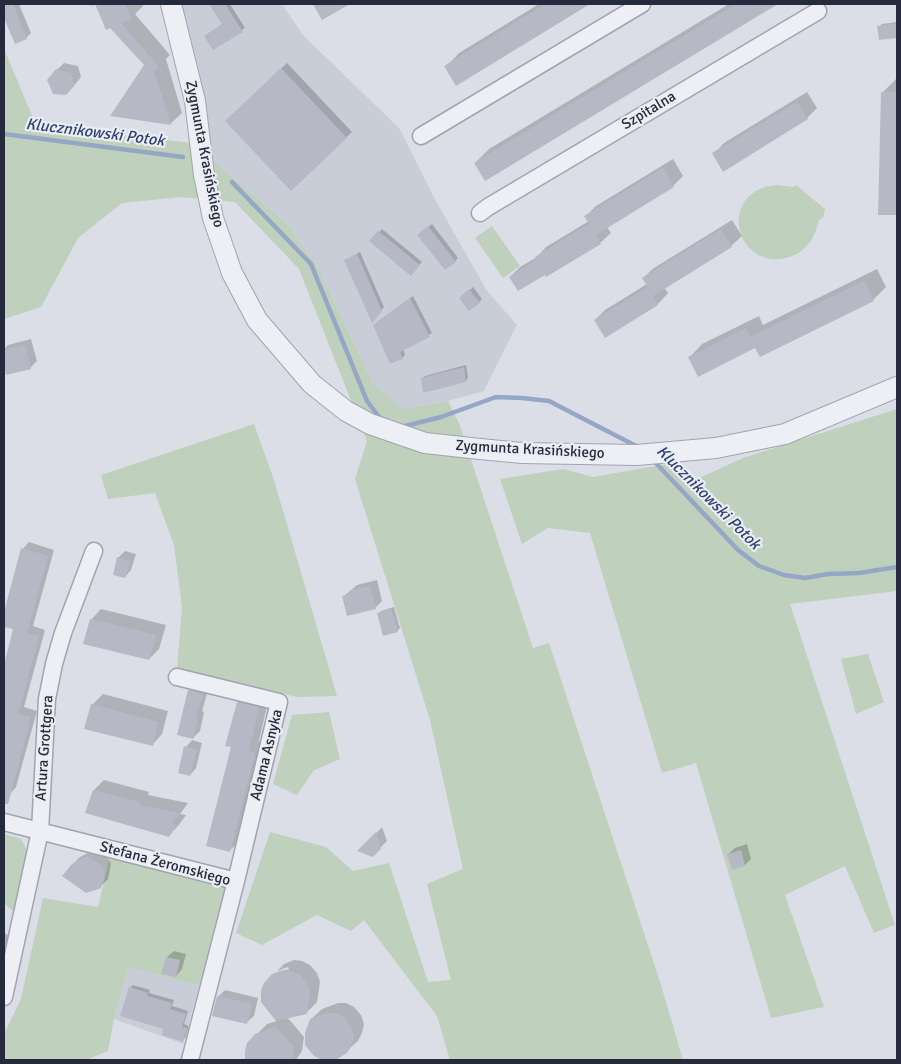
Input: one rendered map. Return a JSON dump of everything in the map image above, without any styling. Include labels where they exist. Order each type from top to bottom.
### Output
[{"type":"street","name":"Zygmunta Krasińskiego","points":[[172,4],[195,101],[204,175],[213,218],[232,273],[257,320],[312,384],[346,411],[370,424],[425,442],[471,448],[522,452],[637,455],[716,448],[785,434],[897,387]]},
{"type":"street","points":[[421,136],[642,4]]},
{"type":"street","name":"Szpitalna","points":[[480,214],[488,207],[818,11]]},
{"type":"street","name":"Artura Grottgera","points":[[4,997],[40,832],[46,699],[64,633],[94,551]]},
{"type":"street","name":"Adama Asnyka","points":[[177,677],[279,702],[236,881]]},
{"type":"street","name":"Stefana Żeromskiego","points":[[4,822],[236,881],[190,1060]]},
{"type":"shaded area","points":[[181,4],[282,4],[303,35],[400,129],[436,201],[487,291],[517,325],[484,391],[448,401],[404,409],[374,385],[316,264],[287,224],[206,156],[196,59]]},
{"type":"shaded area","points":[[128,967],[199,986],[183,1044],[114,1019]]},
{"type":"green space","points":[[4,49],[36,125],[192,143],[287,224],[316,264],[374,385],[404,409],[448,401],[459,423],[533,648],[549,643],[661,985],[683,1060],[450,1060],[437,1016],[364,920],[351,931],[317,915],[262,945],[236,933],[270,832],[326,847],[353,871],[389,863],[428,982],[451,980],[427,884],[463,869],[430,720],[355,479],[367,441],[299,269],[235,202],[181,197],[122,203],[78,238],[41,307],[4,319]]},
{"type":"green space","points":[[777,185],[794,187],[796,185],[825,209],[823,218],[819,220],[812,238],[801,252],[789,257],[773,259],[759,255],[748,247],[741,235],[739,222],[741,208],[749,197],[764,187]]},
{"type":"green space","points":[[492,226],[520,266],[503,278],[475,238]]},
{"type":"green space","points":[[897,409],[897,591],[790,604],[895,925],[874,933],[845,866],[785,895],[824,1007],[771,1018],[696,763],[662,773],[590,533],[548,528],[522,544],[500,479],[563,469],[593,477],[667,464],[684,468],[693,481],[743,458]]},
{"type":"green space","points":[[254,424],[274,480],[337,696],[297,697],[177,668],[182,607],[174,545],[155,493],[108,499],[101,475]]},
{"type":"green space","points":[[868,654],[884,702],[856,714],[841,659]]},
{"type":"green space","points":[[329,712],[340,759],[314,770],[297,795],[273,784],[292,715]]},
{"type":"green space","points":[[4,834],[21,839],[27,851],[13,911],[4,903]]},
{"type":"green space","points":[[110,856],[223,883],[229,891],[199,986],[128,967],[114,1019],[108,1051],[86,1060],[4,1060],[4,1034],[21,999],[43,898],[98,907]]},
{"type":"building","points":[[4,4],[13,4],[27,39],[15,44],[4,18]]},
{"type":"building","points":[[95,4],[125,4],[132,19],[121,23],[159,67],[154,72],[171,125],[110,116],[144,65],[110,28],[106,30]]},
{"type":"building","points":[[209,4],[225,4],[243,32],[213,50],[204,36],[222,24]]},
{"type":"building","points":[[313,4],[350,4],[322,20]]},
{"type":"building","points":[[545,4],[590,4],[456,86],[444,66]]},
{"type":"building","points":[[736,4],[778,4],[485,181],[474,163]]},
{"type":"building","points":[[897,24],[897,38],[879,40],[877,26]]},
{"type":"building","points":[[281,68],[347,138],[291,191],[225,121]]},
{"type":"building","points":[[56,69],[71,73],[75,85],[66,95],[53,94],[47,80]]},
{"type":"building","points":[[881,92],[897,92],[897,215],[878,215]]},
{"type":"building","points":[[797,102],[808,119],[723,172],[712,153]]},
{"type":"building","points":[[663,168],[674,187],[596,235],[601,244],[546,277],[545,275],[518,291],[509,277],[536,260],[535,257],[589,224],[584,216]]},
{"type":"building","points":[[428,226],[456,262],[445,270],[417,235]]},
{"type":"building","points":[[721,229],[732,247],[653,296],[642,278]]},
{"type":"building","points":[[378,231],[420,265],[411,276],[369,241]]},
{"type":"building","points":[[357,254],[382,311],[372,323],[344,260]]},
{"type":"building","points":[[864,281],[874,301],[760,357],[755,348],[698,377],[688,357],[746,328],[750,337]]},
{"type":"building","points":[[648,287],[658,305],[605,338],[594,320]]},
{"type":"building","points":[[469,289],[480,303],[469,311],[459,298]]},
{"type":"building","points":[[410,298],[430,337],[400,352],[403,359],[390,364],[373,325]]},
{"type":"building","points":[[25,345],[31,369],[6,375],[4,350]]},
{"type":"building","points":[[464,367],[466,382],[423,393],[421,378]]},
{"type":"building","points":[[21,548],[48,556],[27,633],[39,636],[18,714],[31,717],[8,804],[4,804],[4,665],[13,629],[4,627],[4,612]]},
{"type":"building","points":[[117,557],[130,561],[125,578],[113,575]]},
{"type":"building","points":[[370,586],[376,609],[347,616],[342,596],[350,594],[349,591]]},
{"type":"building","points":[[391,609],[398,632],[383,636],[377,613]]},
{"type":"building","points":[[90,619],[156,635],[149,660],[83,644]]},
{"type":"building","points":[[188,690],[203,694],[196,718],[198,718],[193,739],[177,735]]},
{"type":"building","points":[[237,702],[259,707],[249,751],[255,753],[230,852],[206,846],[231,747],[225,746]]},
{"type":"building","points":[[91,704],[158,722],[153,746],[84,729]]},
{"type":"building","points":[[184,746],[197,750],[190,776],[178,773]]},
{"type":"building","points":[[93,790],[140,802],[139,805],[180,813],[171,824],[177,825],[169,837],[85,813]]},
{"type":"building","points":[[376,832],[381,849],[373,857],[357,851]]},
{"type":"building","points":[[741,850],[745,866],[732,870],[727,854]]},
{"type":"building","points":[[87,856],[101,865],[105,871],[101,888],[86,893],[62,876],[72,864]]},
{"type":"building","points":[[166,957],[180,960],[176,977],[161,974]]},
{"type":"building","points":[[283,970],[292,971],[300,975],[307,983],[310,993],[307,1014],[276,1021],[261,1002],[261,990],[272,974]]},
{"type":"building","points":[[129,987],[148,993],[147,996],[172,1003],[170,1009],[186,1014],[182,1027],[187,1028],[183,1042],[162,1035],[163,1029],[120,1016]]},
{"type":"building","points":[[217,996],[252,1004],[247,1024],[212,1016]]},
{"type":"building","points":[[327,1013],[336,1013],[344,1017],[351,1026],[354,1035],[352,1045],[347,1053],[335,1060],[322,1060],[314,1056],[305,1045],[305,1033],[310,1019]]},
{"type":"building","points":[[276,1027],[294,1047],[292,1060],[245,1060],[247,1043],[255,1034]]},
{"type":"waterway","name":"Klucznikowski Potok","points":[[4,134],[183,157]]},
{"type":"waterway","name":"Klucznikowski Potok","points":[[232,182],[311,264],[367,401],[380,418],[383,419]]},
{"type":"waterway","name":"Klucznikowski Potok","points":[[401,427],[441,417],[496,397],[522,398],[549,401],[640,448]]},
{"type":"waterway","name":"Klucznikowski Potok","points":[[653,460],[738,550],[759,566],[784,575],[805,578],[897,567]]}]
